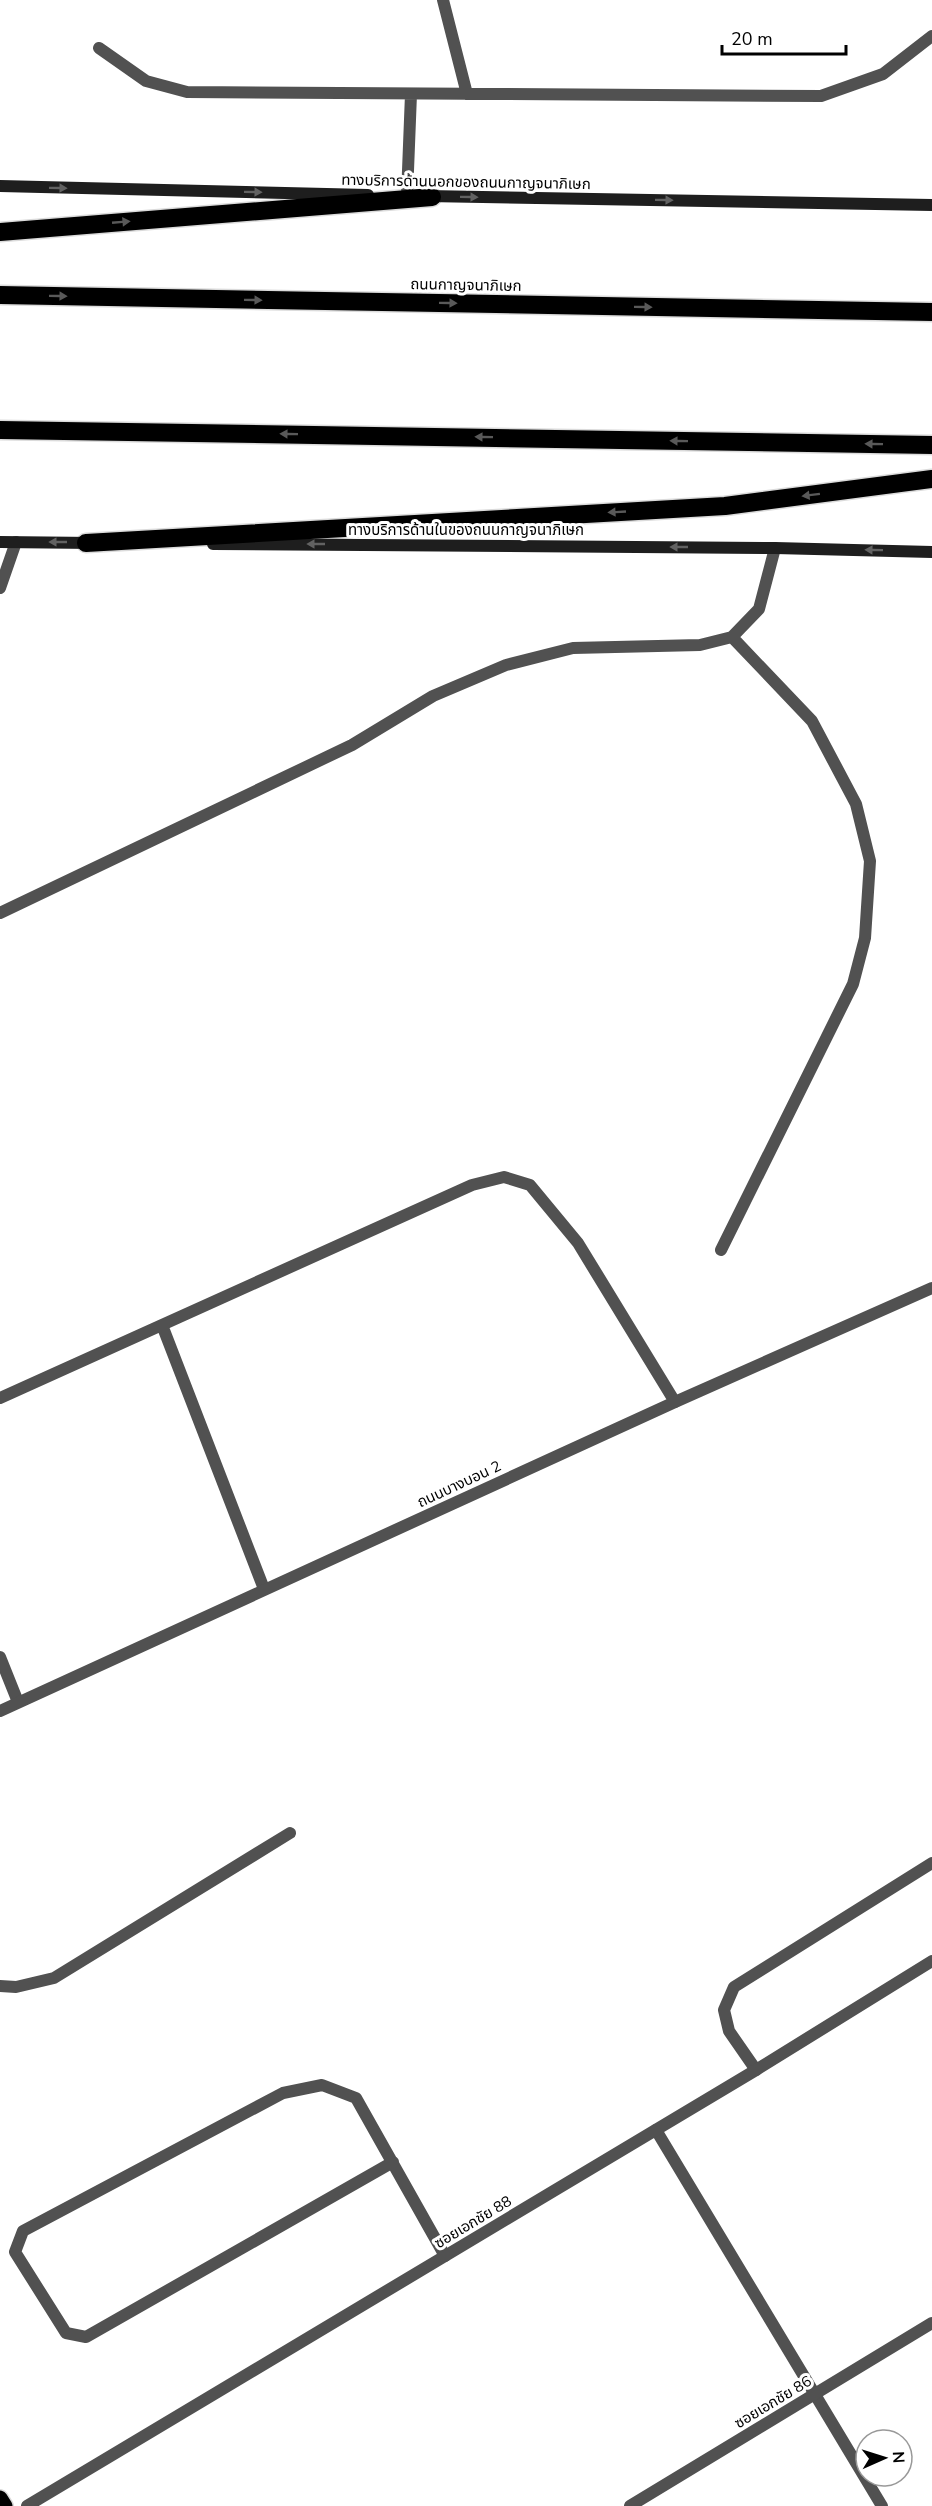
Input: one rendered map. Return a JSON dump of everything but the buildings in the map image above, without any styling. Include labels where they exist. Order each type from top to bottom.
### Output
[{"type":"highway","points":[[0,232],[432,196]]},
{"type":"highway","name":"ถนนกาญจนาภิเษก","points":[[0,295],[932,312]]},
{"type":"highway","points":[[0,430],[932,445]]},
{"type":"highway","points":[[86,543],[725,506],[932,479]]},
{"type":"main road","name":"ทางบริการด้านนอกของถนนกาญจนาภิเษก","points":[[0,186],[932,205]]},
{"type":"main road","name":"ทางบริการด้านในของถนนกาญจนาภิเษก","points":[[0,542],[775,548],[932,552]]},
{"type":"main road","points":[[0,2498],[5,2506]]},
{"type":"street","points":[[443,0],[467,94]]},
{"type":"street","points":[[99,48],[146,81],[187,92],[821,96],[883,74],[932,36]]},
{"type":"street","points":[[407,196],[411,93]]},
{"type":"street","points":[[0,588],[16,542]]},
{"type":"street","points":[[0,913],[352,745],[433,696],[506,665],[573,648],[700,645],[732,637],[759,609],[775,548]]},
{"type":"street","points":[[721,1250],[853,984],[865,938],[870,861],[856,804],[812,721],[732,637]]},
{"type":"street","points":[[0,1398],[472,1185],[504,1177],[530,1185],[578,1243],[675,1402]]},
{"type":"street","name":"ถนนบางบอน 2","points":[[0,1711],[675,1402],[932,1288]]},
{"type":"street","points":[[162,1325],[264,1589]]},
{"type":"street","points":[[0,1657],[18,1702]]},
{"type":"street","points":[[0,1986],[15,1987],[54,1978],[290,1833]]},
{"type":"street","points":[[756,2070],[729,2031],[724,2010],[734,1988],[932,1863]]},
{"type":"street","name":"ซอยเอกชัย 88","points":[[27,2506],[756,2070],[932,1961]]},
{"type":"street","points":[[393,2162],[86,2337],[66,2334],[15,2252],[23,2231],[283,2093],[322,2085],[356,2098],[393,2162],[445,2256]]},
{"type":"street","points":[[656,2130],[882,2506]]},
{"type":"street","name":"ซอยเอกชัย 86","points":[[630,2506],[932,2323]]}]
